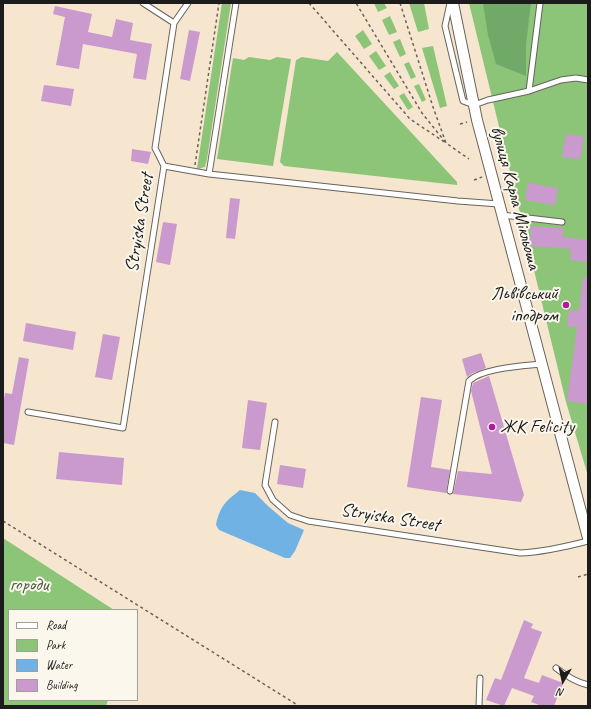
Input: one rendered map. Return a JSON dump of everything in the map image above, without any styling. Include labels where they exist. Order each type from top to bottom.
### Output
[{"type":"street","name":"вулиця Карла Мікльоша","points":[[451,3],[474,105],[499,204],[588,540]]},
{"type":"lane","points":[[143,3],[174,23]]},
{"type":"lane","points":[[164,166],[155,148],[174,23],[188,3]]},
{"type":"lane","points":[[209,174],[236,3]]},
{"type":"lane","points":[[530,91],[540,3]]},
{"type":"lane","points":[[474,105],[488,100],[530,91],[561,80],[576,78],[588,80]]},
{"type":"lane","name":"Stryiska Street","points":[[28,412],[123,428],[164,166],[209,174],[499,204]]},
{"type":"lane","points":[[502,215],[562,222]]},
{"type":"lane","name":"Stryiska Street","points":[[450,491],[469,381],[477,376],[498,369],[542,364]]},
{"type":"lane","name":"Stryiska Street","points":[[274,422],[265,485],[273,500],[290,515],[308,521],[520,553],[552,550],[588,540]]},
{"type":"lane","points":[[556,668],[576,682],[588,685]]},
{"type":"lane","points":[[479,706],[480,678]]},
{"type":"path","points":[[194,171],[220,3]]},
{"type":"path","points":[[309,3],[410,119],[469,159]]},
{"type":"path","points":[[356,3],[422,113],[446,143]]},
{"type":"path","points":[[400,3],[446,143]]},
{"type":"path","points":[[460,124],[467,122]]},
{"type":"path","points":[[3,521],[299,706]]},
{"type":"path","points":[[578,577],[588,574]]},
{"type":"green space","points":[[222,3],[231,3],[207,159],[205,167],[197,169]]},
{"type":"green space","points":[[374,3],[384,3],[387,8],[378,12]]},
{"type":"green space","points":[[409,3],[424,3],[429,29],[418,32]]},
{"type":"green space","name":"Львівський іподром","points":[[469,3],[588,3],[588,476],[566,402]]},
{"type":"green space","points":[[483,3],[531,3],[526,45],[526,76],[496,64],[488,35]]},
{"type":"green space","points":[[390,16],[397,32],[389,35],[382,20]]},
{"type":"green space","points":[[363,30],[372,44],[364,49],[355,36]]},
{"type":"green space","points":[[400,39],[406,54],[400,57],[393,42]]},
{"type":"green space","points":[[433,46],[447,106],[440,108],[422,48]]},
{"type":"green space","points":[[376,51],[386,66],[379,70],[369,56]]},
{"type":"green space","points":[[337,52],[457,182],[457,185],[284,166],[280,162],[296,60],[302,57],[328,61]]},
{"type":"green space","points":[[249,57],[270,60],[277,57],[291,59],[273,166],[217,159],[233,58],[244,60]]},
{"type":"green space","points":[[409,62],[416,77],[411,79],[404,64]]},
{"type":"green space","points":[[390,72],[399,86],[394,89],[384,76]]},
{"type":"green space","points":[[419,84],[426,100],[422,102],[414,86]]},
{"type":"green space","points":[[404,93],[413,107],[408,110],[399,96]]},
{"type":"green space","name":"городи","points":[[3,538],[112,609],[8,609],[8,701],[108,701],[106,706],[3,706]]},
{"type":"water","points":[[240,490],[255,493],[288,523],[304,530],[295,551],[290,558],[285,558],[219,530],[216,525],[221,509],[227,501]]},
{"type":"building","points":[[55,6],[92,14],[88,32],[112,37],[116,19],[133,23],[130,40],[152,44],[146,80],[133,78],[137,54],[83,44],[79,69],[56,65],[65,17],[53,14]]},
{"type":"building","points":[[189,30],[200,32],[190,81],[180,79]]},
{"type":"building","points":[[44,85],[74,89],[71,106],[41,101]]},
{"type":"building","points":[[566,134],[584,137],[580,159],[562,157]]},
{"type":"building","points":[[132,149],[151,152],[148,164],[131,161]]},
{"type":"building","points":[[528,183],[558,188],[555,205],[525,200]]},
{"type":"building","points":[[230,198],[240,199],[235,239],[226,238]]},
{"type":"building","points":[[163,222],[177,224],[170,265],[156,262]]},
{"type":"building","points":[[531,226],[563,228],[563,237],[588,240],[588,262],[570,260],[571,249],[530,246]]},
{"type":"building","points":[[583,277],[588,278],[588,404],[567,401],[577,327],[567,326],[569,310],[579,311]]},
{"type":"building","points":[[26,323],[76,332],[73,350],[23,341]]},
{"type":"building","points":[[103,334],[120,337],[112,380],[95,377]]},
{"type":"building","points":[[481,353],[486,368],[467,377],[462,359]]},
{"type":"building","points":[[19,357],[29,359],[14,445],[3,443],[3,406],[5,393],[12,394]]},
{"type":"building","points":[[489,376],[524,495],[521,502],[453,494],[458,471],[492,474],[471,391],[473,383]]},
{"type":"building","points":[[421,397],[442,400],[431,467],[450,470],[446,493],[407,487]]},
{"type":"building","points":[[248,400],[267,403],[260,450],[242,448]]},
{"type":"building","points":[[59,452],[124,458],[122,485],[56,479]]},
{"type":"building","points":[[280,465],[306,469],[303,488],[277,484]]},
{"type":"building","points":[[524,620],[533,624],[531,628],[542,632],[524,678],[539,683],[542,675],[563,683],[554,706],[542,706],[531,702],[534,696],[512,688],[504,706],[486,700],[495,678],[501,680]]},
{"type":"place","name":"Львівський іподром","points":[[566,305]]},
{"type":"place","name":"ЖК Felicity","points":[[492,427]]}]
